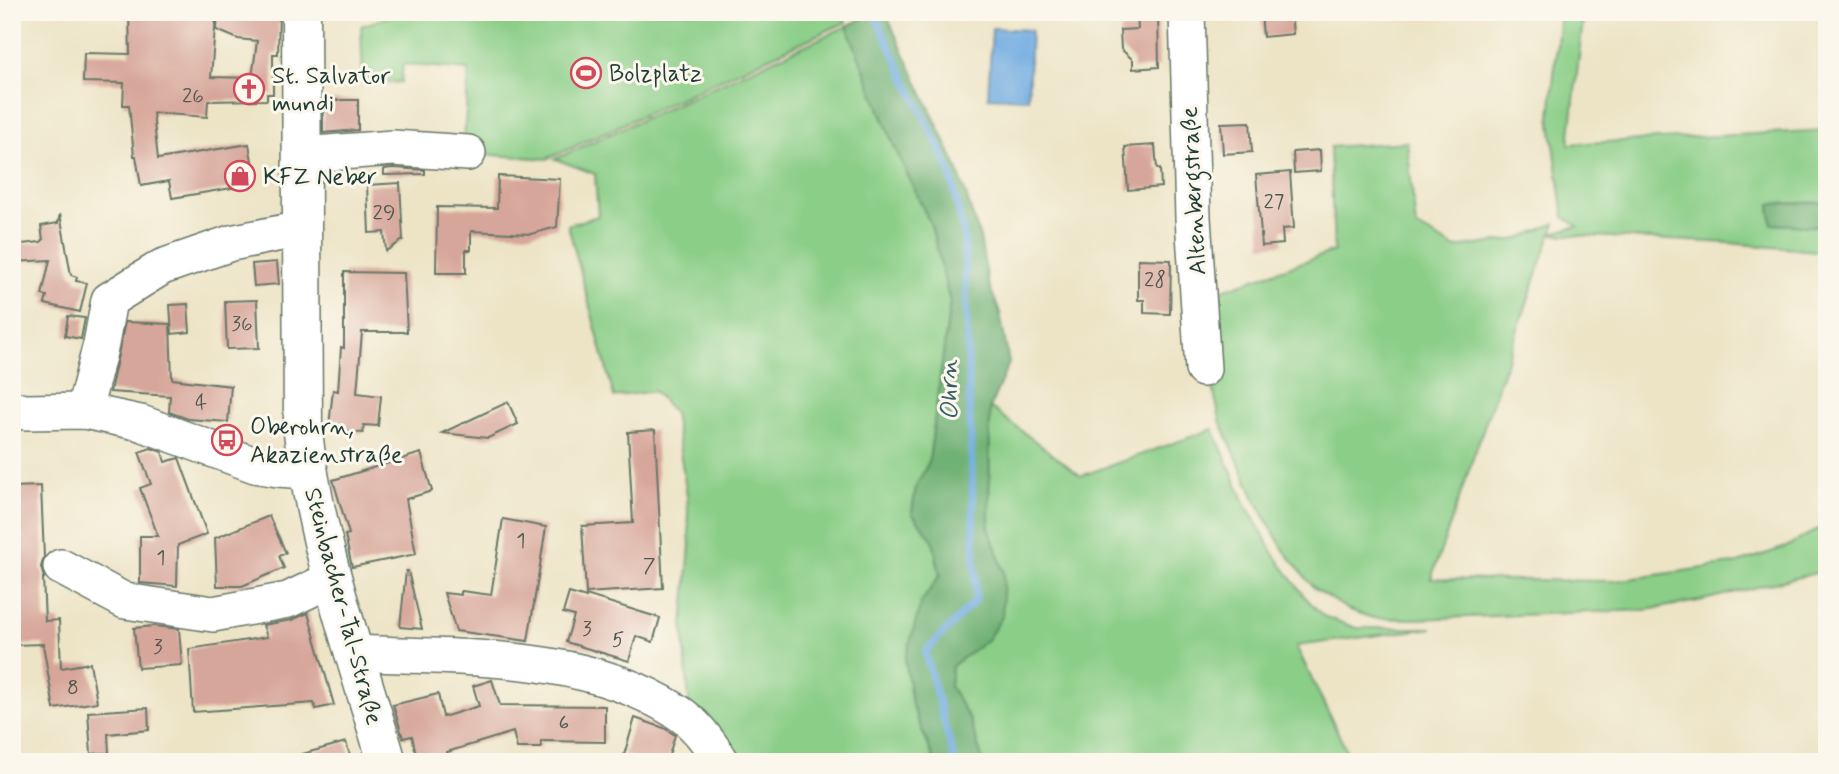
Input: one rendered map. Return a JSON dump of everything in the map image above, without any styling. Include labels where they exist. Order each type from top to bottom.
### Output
[{"type":"main road","name":"Steinbacher-Tal-Straße","points":[[301,12],[303,432],[307,471],[320,536],[387,762]]},
{"type":"street","name":"Altenbergstraße","points":[[1186,12],[1193,218],[1203,369]]},
{"type":"street","points":[[302,155],[393,148],[468,153]]},
{"type":"street","points":[[83,411],[101,344],[109,300],[162,267],[231,243],[301,229]]},
{"type":"street","points":[[12,409],[25,412],[83,411],[141,423],[256,465],[307,471]]},
{"type":"street","points":[[61,567],[125,601],[213,614],[288,600],[332,579]]},
{"type":"street","points":[[355,653],[566,667],[635,689],[678,711],[705,737],[722,762]]},
{"type":"green space","points":[[402,12],[842,12],[846,22],[547,159],[468,153],[464,140],[469,70],[403,64],[401,82],[363,84],[361,26]]},
{"type":"green space","points":[[874,12],[885,12],[957,167],[980,238],[988,282],[1000,313],[1009,363],[990,407],[989,528],[1004,573],[1002,617],[987,640],[952,666],[950,686],[970,720],[983,762],[935,762],[912,705],[905,659],[921,603],[940,575],[933,540],[912,513],[916,486],[929,462],[950,302],[931,225],[895,148],[847,26]]},
{"type":"green space","points":[[1560,12],[1584,12],[1569,144],[1827,130],[1827,202],[1770,204],[1772,224],[1827,227],[1827,252],[1729,243],[1551,234],[1431,579],[1615,581],[1738,563],[1786,547],[1827,524],[1827,573],[1816,573],[1699,601],[1646,610],[1416,619],[1373,618],[1347,609],[1313,587],[1283,549],[1256,501],[1221,423],[1209,371],[1206,296],[1334,251],[1330,147],[1407,142],[1416,226],[1455,248],[1519,239],[1555,223],[1552,233],[1578,226],[1564,217],[1550,117]]},
{"type":"green space","points":[[847,26],[895,148],[931,225],[950,302],[929,462],[916,486],[912,513],[933,540],[940,575],[921,603],[912,705],[935,762],[732,762],[689,702],[683,626],[690,545],[687,496],[674,413],[654,391],[614,397],[568,225],[598,216],[595,174],[555,159]]},
{"type":"green space","points":[[1827,202],[1827,227],[1772,224],[1770,204]]},
{"type":"green space","points":[[990,407],[1081,476],[1213,429],[1246,505],[1274,554],[1305,597],[1323,616],[1356,628],[1432,628],[1296,646],[1352,762],[983,762],[970,720],[950,686],[952,666],[987,640],[1004,573],[989,528]]},
{"type":"water","points":[[992,28],[1031,30],[1028,99],[988,97]]},
{"type":"building","points":[[129,12],[216,16],[211,77],[252,78],[257,41],[238,39],[217,30],[218,12],[279,12],[278,54],[273,54],[273,94],[267,94],[267,100],[208,101],[207,117],[153,113],[158,159],[249,144],[256,184],[172,198],[169,181],[141,186],[134,156],[129,105],[123,105],[124,83],[83,82],[84,53],[130,54]]},
{"type":"building","points":[[1137,12],[1158,12],[1159,67],[1133,69],[1133,60],[1121,49],[1120,30],[1138,29]]},
{"type":"building","points":[[1261,12],[1291,12],[1293,34],[1263,37]]},
{"type":"building","points":[[323,100],[358,100],[358,130],[323,133]]},
{"type":"building","points":[[1250,122],[1252,152],[1223,154],[1221,123]]},
{"type":"building","points":[[1155,145],[1161,187],[1128,190],[1125,147]]},
{"type":"building","points":[[1320,150],[1321,171],[1294,173],[1293,152]]},
{"type":"building","points":[[384,169],[425,170],[425,174],[384,175]]},
{"type":"building","points":[[1290,172],[1294,228],[1282,229],[1283,244],[1262,246],[1256,175]]},
{"type":"building","points":[[498,176],[560,179],[557,227],[531,234],[471,231],[471,250],[466,250],[466,273],[436,273],[437,207],[497,208]]},
{"type":"building","points":[[400,183],[403,240],[386,251],[384,232],[369,233],[367,185]]},
{"type":"building","points":[[60,214],[71,275],[77,277],[76,281],[87,283],[80,312],[45,304],[47,296],[42,295],[50,260],[12,262],[12,245],[41,242],[41,226],[58,223]]},
{"type":"building","points":[[1138,259],[1171,260],[1170,314],[1144,313],[1144,300],[1138,300]]},
{"type":"building","points":[[277,262],[279,284],[254,286],[252,264]]},
{"type":"building","points":[[344,272],[404,273],[407,332],[362,332],[357,393],[381,396],[378,426],[364,425],[363,433],[341,431],[341,428],[329,426],[333,390],[338,391],[341,347],[344,348]]},
{"type":"building","points":[[257,300],[259,348],[227,349],[225,301]]},
{"type":"building","points":[[188,304],[190,332],[172,334],[170,305]]},
{"type":"building","points":[[68,316],[85,318],[81,339],[65,336]]},
{"type":"building","points":[[125,322],[170,324],[172,379],[231,386],[228,422],[188,419],[169,412],[170,396],[110,392]]},
{"type":"building","points":[[508,402],[518,424],[488,438],[442,433]]},
{"type":"building","points":[[655,430],[663,588],[586,593],[582,526],[633,523],[628,432]]},
{"type":"building","points":[[151,448],[162,452],[165,462],[179,458],[207,534],[178,545],[177,586],[140,583],[140,536],[158,536],[140,488],[151,484],[139,452]]},
{"type":"building","points":[[421,453],[432,491],[406,499],[416,554],[352,567],[345,535],[349,534],[333,480]]},
{"type":"building","points":[[41,486],[44,557],[41,567],[44,578],[45,621],[59,620],[61,668],[90,663],[97,702],[54,709],[43,644],[12,645],[12,487]]},
{"type":"building","points":[[269,516],[286,553],[279,556],[284,568],[242,586],[217,586],[215,538]]},
{"type":"building","points":[[503,519],[546,527],[528,641],[456,631],[444,593],[461,595],[461,591],[491,595]]},
{"type":"building","points":[[408,571],[422,629],[400,627]]},
{"type":"building","points":[[569,593],[586,598],[586,595],[660,618],[653,642],[636,636],[629,661],[566,642],[574,616],[563,613]]},
{"type":"building","points":[[308,613],[334,705],[316,709],[314,703],[193,712],[189,649],[267,637],[263,625],[292,620]]},
{"type":"building","points":[[154,626],[179,629],[182,665],[138,668],[134,628]]},
{"type":"building","points":[[492,680],[500,705],[605,706],[605,742],[541,741],[541,748],[517,748],[513,732],[447,752],[449,762],[418,762],[412,736],[403,738],[393,705],[438,694],[443,717],[479,706],[473,686]]},
{"type":"building","points":[[148,708],[149,730],[108,734],[109,753],[91,754],[88,712]]},
{"type":"building","points":[[635,718],[664,728],[675,735],[667,762],[646,762],[624,755]]},
{"type":"building","points":[[346,742],[352,762],[296,762],[295,756]]},
{"type":"waterway","name":"Ohrn","points":[[873,12],[949,168],[964,236],[976,600],[925,652],[955,762]]},
{"type":"place","name":"Bolzplatz","points":[[586,73]]},
{"type":"place","name":"St. Salvator mundi","points":[[249,89]]},
{"type":"place","name":"KFZ Neber","points":[[240,176]]},
{"type":"place","name":"Oberohrn, Akazienstraße","points":[[227,440]]}]
